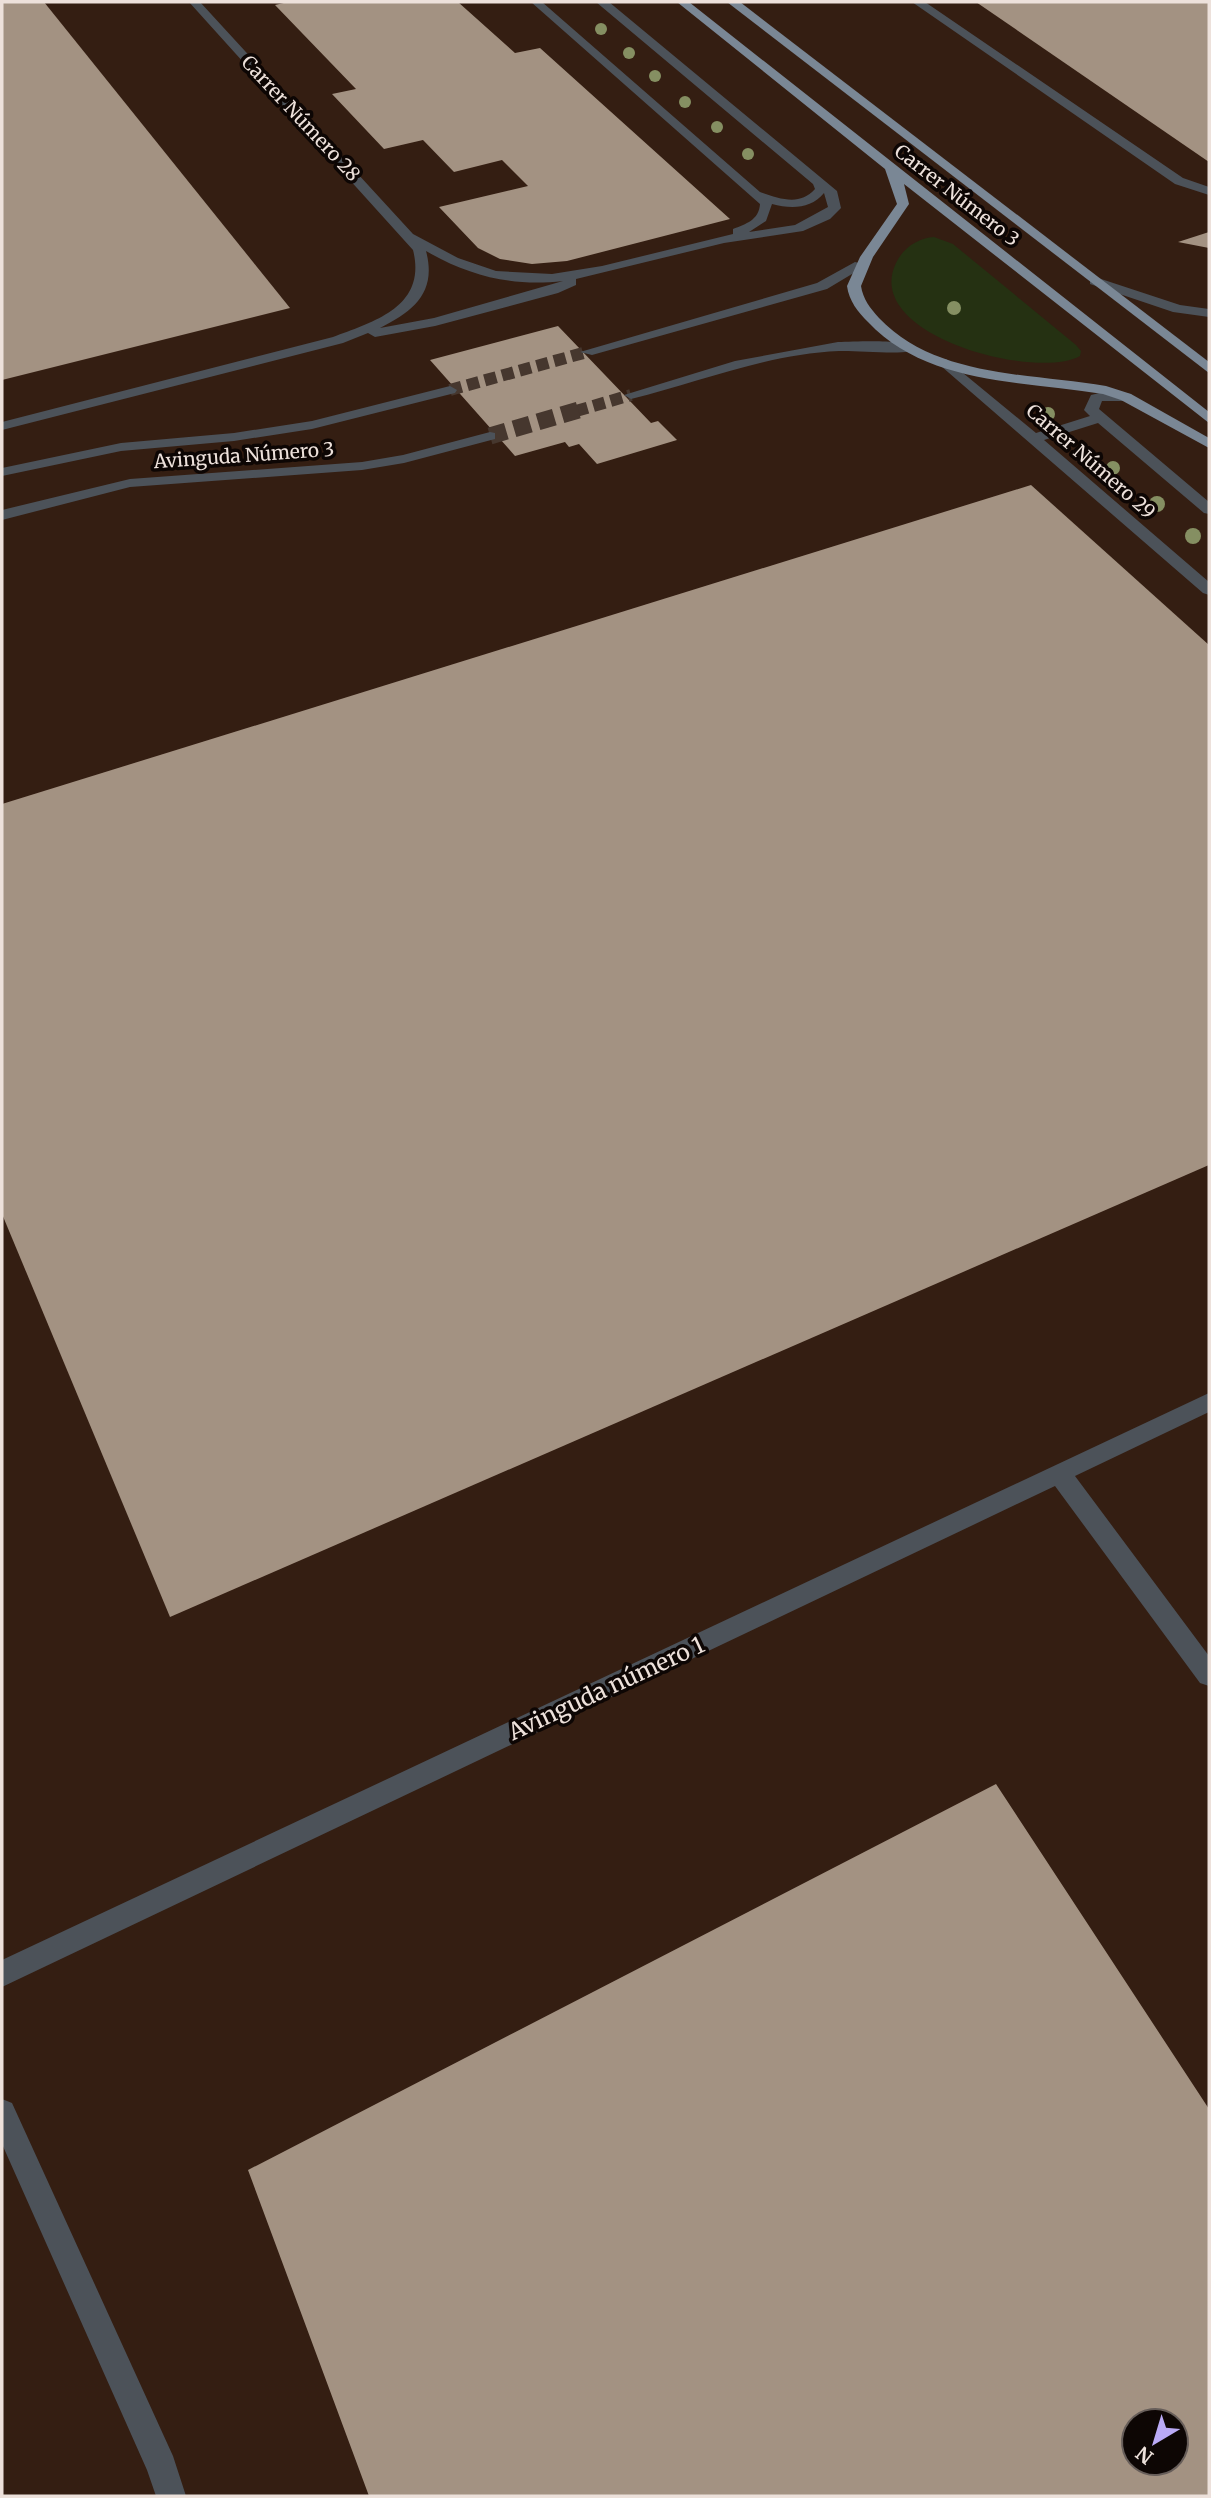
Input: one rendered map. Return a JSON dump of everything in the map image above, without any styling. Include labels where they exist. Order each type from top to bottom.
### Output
[{"type":"main road","name":"Carrer Número 3","points":[[682,2],[1209,419]]},
{"type":"main road","name":"Carrer Número 3","points":[[733,2],[1209,369]]},
{"type":"main road","points":[[888,165],[900,189],[903,204],[877,245],[860,265],[854,287],[860,303],[884,332],[911,349],[946,363],[976,371],[1084,385],[1126,397],[1209,444]]},
{"type":"street","name":"Carrer Número 28","points":[[194,2],[408,235]]},
{"type":"street","points":[[536,2],[766,203],[765,216],[723,240]]},
{"type":"street","points":[[408,235],[439,254],[481,272],[526,279],[588,274],[723,240],[774,233],[811,223],[829,214],[836,200],[819,182],[602,2]]},
{"type":"street","points":[[918,2],[1179,181],[1209,191]]},
{"type":"street","points":[[759,195],[780,203],[801,202],[818,194],[821,189],[819,182]]},
{"type":"street","points":[[338,340],[385,322],[400,312],[420,288],[425,261],[408,235]]},
{"type":"street","points":[[587,352],[822,286],[860,265]]},
{"type":"street","points":[[2,426],[338,340],[461,315],[553,290],[588,274]]},
{"type":"street","points":[[1095,281],[1178,309],[1209,313]]},
{"type":"street","points":[[631,395],[788,351],[817,346],[863,344],[911,349]]},
{"type":"street","name":"Carrer Número 29","points":[[946,363],[1209,590]]},
{"type":"street","name":"Avinguda Número 3","points":[[2,472],[121,447],[234,437],[312,425],[450,390]]},
{"type":"street","name":"Carrer Número 29","points":[[1126,397],[1096,398],[1091,410],[1209,510]]},
{"type":"street","points":[[1034,438],[1099,418]]},
{"type":"street","name":"Avinguda Número 3","points":[[2,515],[130,483],[362,466],[404,459],[490,436]]},
{"type":"street","name":"Avinguda número 1","points":[[2,1974],[1209,1402]]},
{"type":"street","points":[[1060,1474],[1209,1675]]},
{"type":"street","points":[[2,2113],[162,2467],[171,2496]]},
{"type":"shaded area","points":[[2,2],[1209,2],[1209,2496],[2,2496]]},
{"type":"green space","points":[[934,237],[953,244],[1076,345],[1081,351],[1080,356],[1058,362],[1028,362],[993,357],[958,346],[927,331],[904,311],[892,289],[896,263],[907,248]]},
{"type":"building","points":[[2,2],[44,2],[290,308],[2,380]]},
{"type":"building","points":[[288,2],[458,2],[515,53],[540,48],[730,219],[567,261],[532,264],[500,259],[478,248],[439,207],[528,186],[502,160],[454,172],[423,140],[384,149],[332,94],[356,89],[275,5]]},
{"type":"building","points":[[976,2],[1209,2],[1209,162]]},
{"type":"building","points":[[1209,232],[1209,248],[1178,242]]},
{"type":"building","points":[[558,326],[651,423],[658,421],[677,440],[597,464],[579,444],[569,447],[565,442],[515,456],[430,360]]},
{"type":"building","points":[[1031,485],[1209,645],[1209,1165],[170,1617],[2,1214],[2,804]]},
{"type":"building","points":[[996,1784],[1209,2109],[1209,2496],[369,2496],[248,2170]]},
{"type":"tunnel","points":[[450,390],[587,352]]},
{"type":"tunnel","points":[[576,411],[631,395]]},
{"type":"tunnel","points":[[490,436],[582,409]]}]
